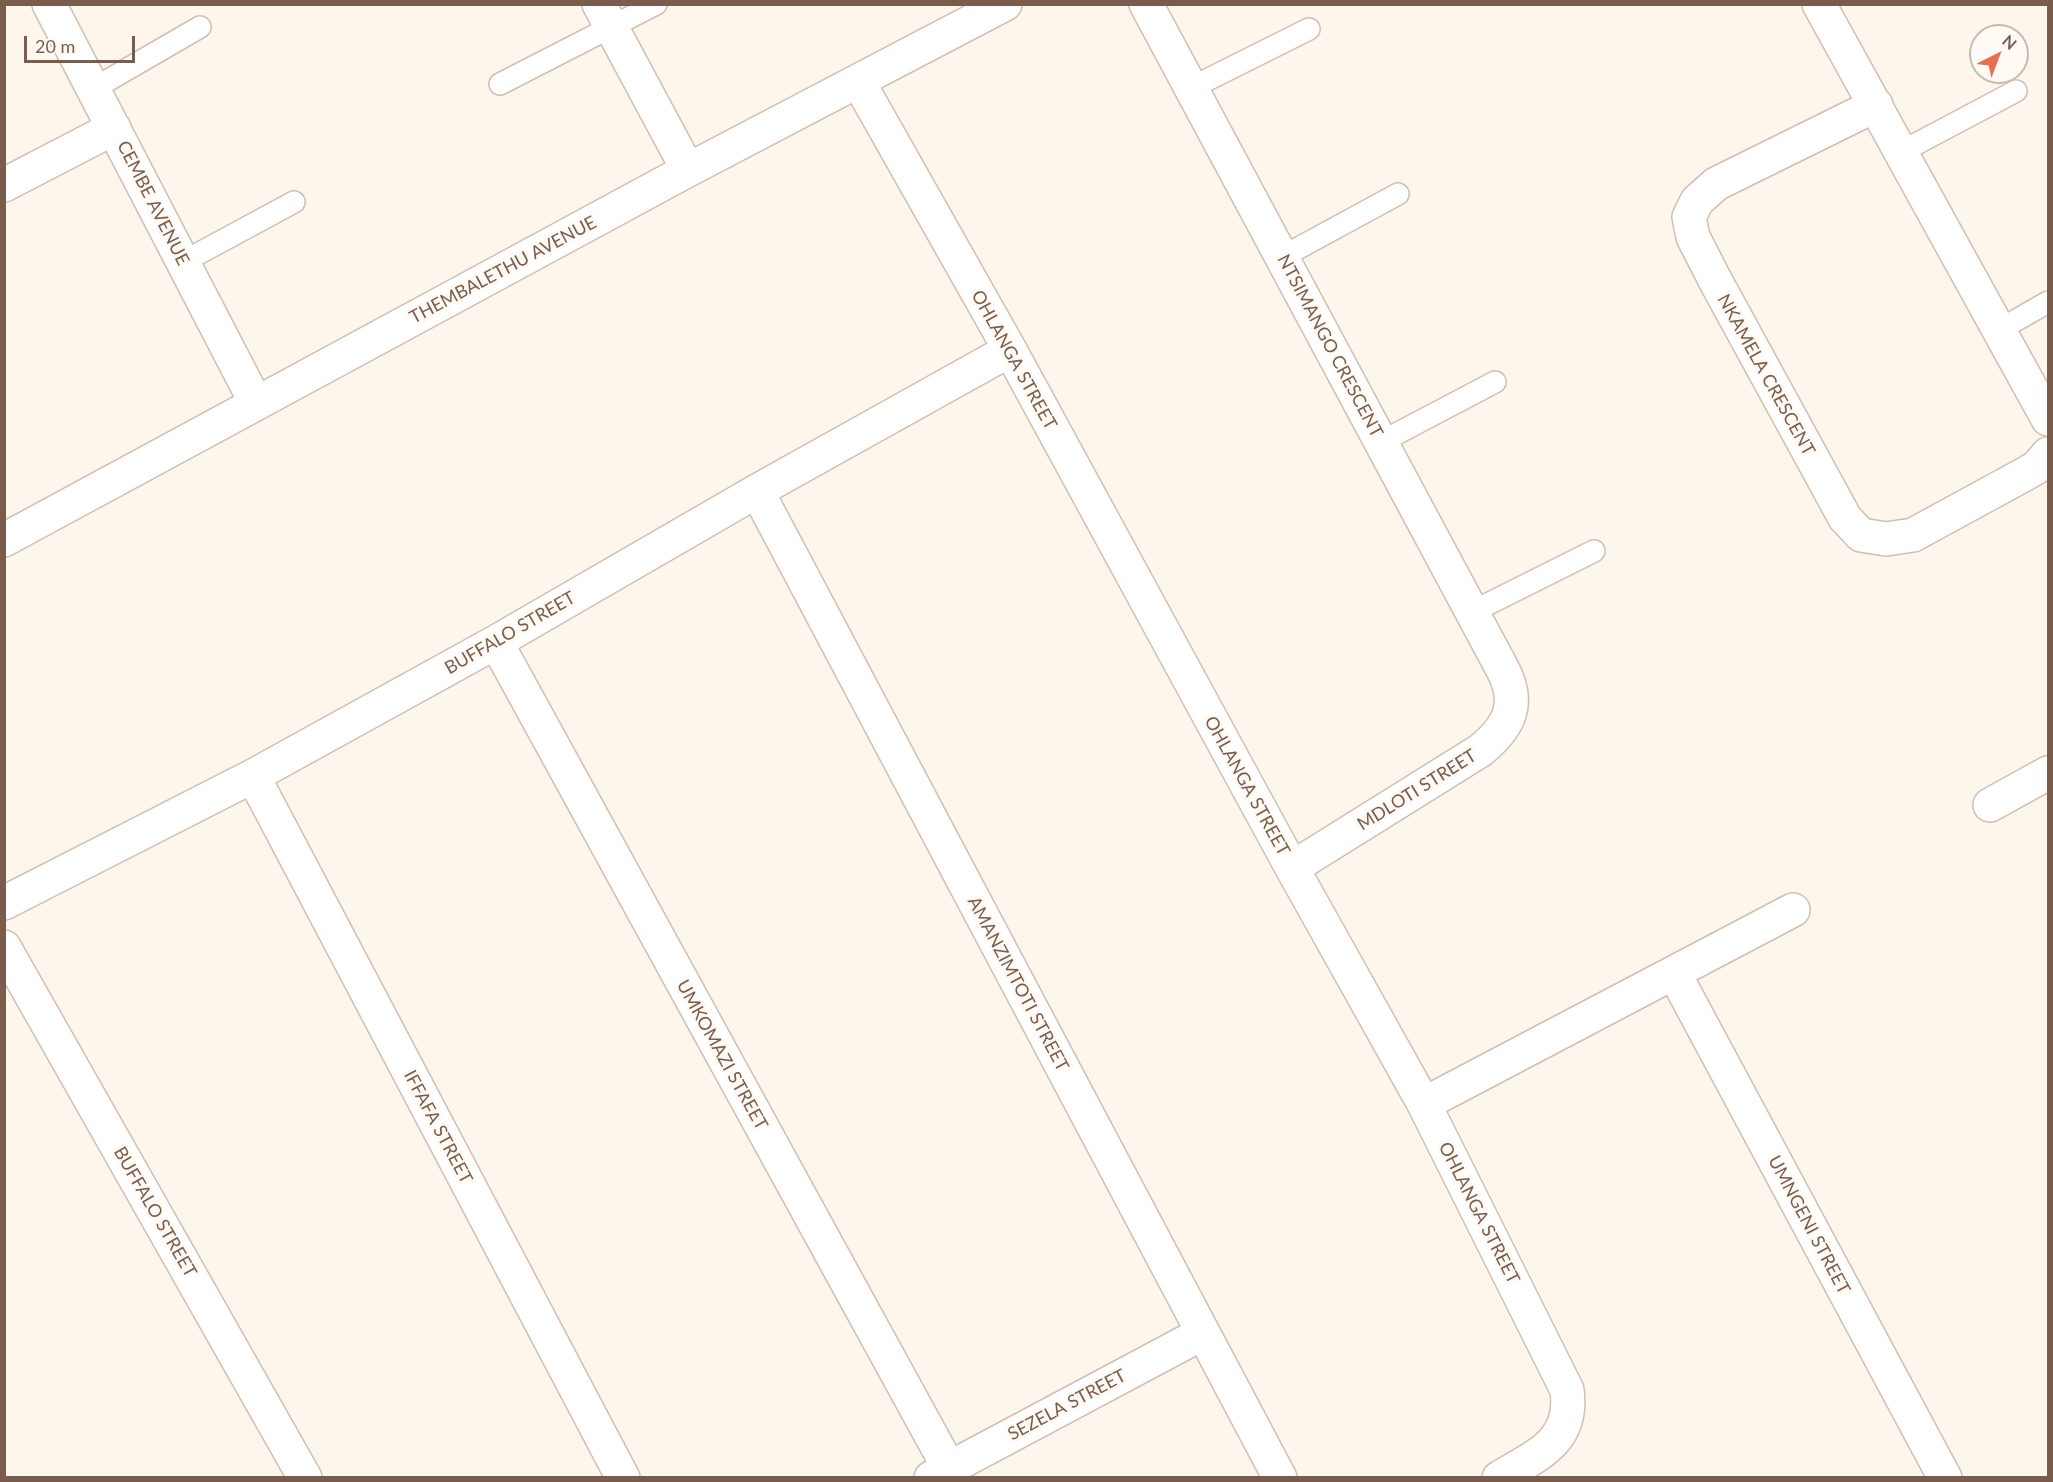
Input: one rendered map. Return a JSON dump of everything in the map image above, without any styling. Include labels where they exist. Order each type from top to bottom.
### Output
[{"type":"street","name":"CEMBE AVENUE","points":[[49,4],[256,403]]},
{"type":"street","name":"THEMBALETHU AVENUE","points":[[4,540],[688,170],[1005,4]]},
{"type":"street","name":"NTSIMANGO CRESCENT","points":[[1146,4],[1507,677],[1511,689]]},
{"type":"street","points":[[1819,4],[2049,419]]},
{"type":"street","points":[[605,16],[688,170]]},
{"type":"street","name":"OHLANGA STREET","points":[[858,81],[1010,351],[1292,868],[1424,1104],[1567,1390],[1569,1405],[1567,1417],[1558,1438],[1546,1449],[1499,1478]]},
{"type":"street","name":"NKAMELA CRESCENT","points":[[1876,105],[1716,184],[1697,201],[1689,217],[1693,237],[1714,280],[1827,487],[1845,518],[1861,535],[1886,539],[1913,535],[2031,470],[2049,454]]},
{"type":"street","points":[[4,185],[114,128]]},
{"type":"street","name":"BUFFALO STREET","points":[[4,903],[253,777],[496,642],[757,491],[1010,351]]},
{"type":"street","name":"AMANZIMTOTI STREET","points":[[757,491],[1280,1478]]},
{"type":"street","name":"UMKOMAZI STREET","points":[[496,642],[940,1473]]},
{"type":"street","name":"MDLOTI STREET","points":[[1292,868],[1488,745],[1499,734],[1510,717],[1511,689]]},
{"type":"street","points":[[1990,805],[2049,773]]},
{"type":"street","name":"IFFAFA STREET","points":[[253,777],[623,1478]]},
{"type":"street","points":[[1424,1104],[1793,910]]},
{"type":"street","name":"BUFFALO STREET","points":[[4,947],[305,1478]]},
{"type":"street","name":"UMNGENI STREET","points":[[1674,973],[1945,1478]]},
{"type":"street","name":"SEZELA STREET","points":[[940,1473],[1203,1333]]},
{"type":"lane","points":[[500,84],[605,16],[656,4]]},
{"type":"lane","points":[[93,89],[200,27]]},
{"type":"lane","points":[[1191,88],[1308,29]]},
{"type":"lane","points":[[1901,152],[2016,92]]},
{"type":"lane","points":[[1282,257],[1398,194]]},
{"type":"lane","points":[[183,262],[294,202]]},
{"type":"lane","points":[[1999,330],[2049,302]]},
{"type":"lane","points":[[1381,442],[1495,382]]},
{"type":"lane","points":[[1472,612],[1594,551]]}]
